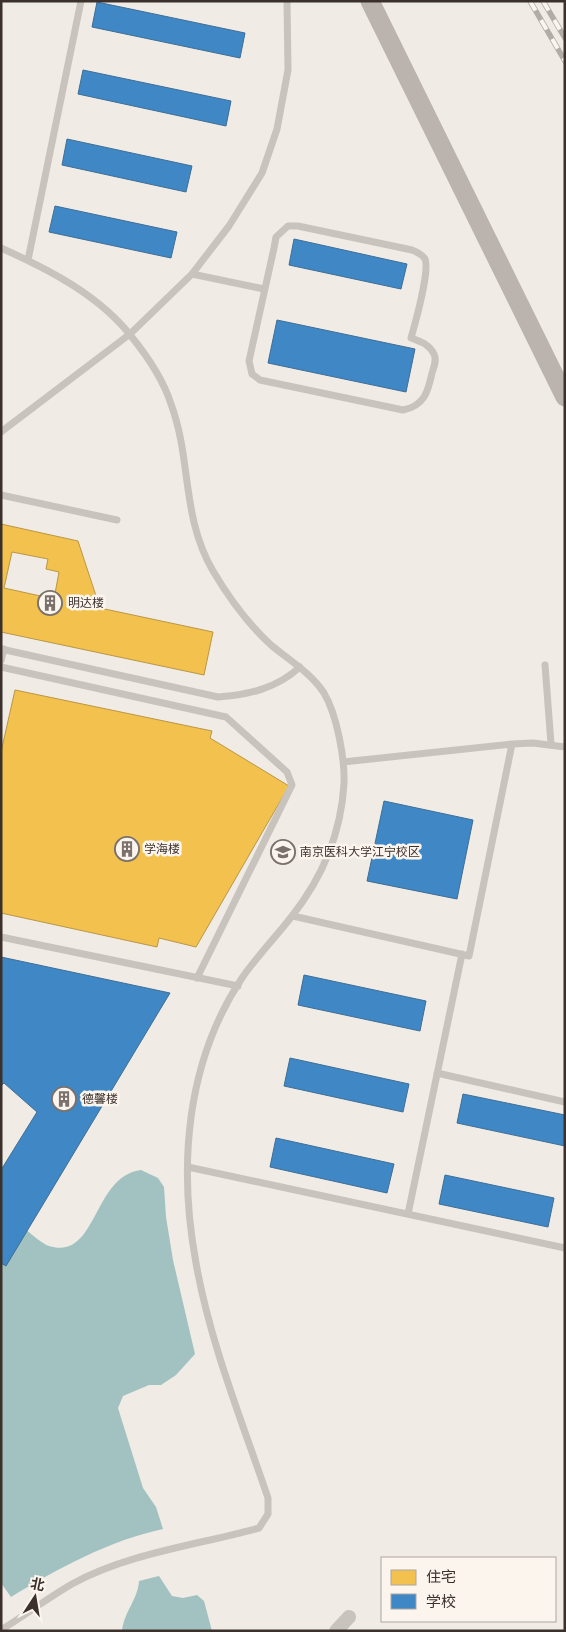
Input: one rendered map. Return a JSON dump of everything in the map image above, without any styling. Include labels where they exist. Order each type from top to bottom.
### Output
[{"type":"street","points":[[370,1],[565,397]]},
{"type":"street","points":[[336,1631],[349,1617]]},
{"type":"lane","points":[[28,260],[81,1]]},
{"type":"lane","points":[[1,432],[130,334],[192,274],[229,226],[262,173],[276,129],[288,70],[287,1]]},
{"type":"lane","points":[[288,226],[298,226],[412,250],[420,254],[425,260],[426,272],[412,338],[426,343],[434,355],[435,361],[427,395],[418,405],[402,410],[260,380],[252,374],[249,362],[264,289],[276,237],[288,226]]},
{"type":"lane","points":[[1,248],[41,266],[99,304],[130,334],[158,374],[172,406],[181,444],[190,512],[196,536],[212,570],[238,609],[271,644],[300,667],[324,693],[334,717],[344,762],[341,812],[331,850],[315,881],[292,916],[268,944],[238,986],[219,1018],[202,1060],[193,1103],[188,1147],[195,1262],[211,1326],[268,1498],[268,1514],[259,1528],[190,1543],[130,1560],[73,1584],[1,1630]]},
{"type":"lane","points":[[192,274],[264,289]]},
{"type":"lane","points":[[1,495],[117,520]]},
{"type":"lane","points":[[1,661],[2,649],[218,697],[243,695],[265,689],[289,677],[300,667]]},
{"type":"lane","points":[[544,664],[550,744]]},
{"type":"lane","points":[[1,667],[226,717],[287,772],[292,785],[197,978]]},
{"type":"lane","points":[[344,762],[512,744],[550,744],[565,747]]},
{"type":"lane","points":[[292,916],[469,956],[512,744]]},
{"type":"lane","points":[[1,937],[238,986]]},
{"type":"lane","points":[[408,1214],[462,954]]},
{"type":"lane","points":[[437,1073],[565,1102]]},
{"type":"lane","points":[[188,1167],[565,1248]]},
{"type":"water","points":[[141,1170],[158,1178],[164,1187],[166,1217],[173,1260],[195,1354],[176,1375],[161,1385],[149,1385],[123,1396],[118,1408],[143,1488],[156,1507],[163,1529],[103,1548],[47,1576],[11,1597],[1,1583],[1,1207],[44,1244],[65,1247],[77,1241],[87,1230],[113,1187],[125,1176]]},
{"type":"water","points":[[159,1576],[172,1596],[183,1598],[197,1595],[204,1601],[212,1631],[122,1631],[139,1581]]},
{"type":"building: 住宅","name":"明达楼","points":[[1,524],[78,541],[100,608],[213,632],[204,675],[1,632]],"holes":[[[12,552],[48,559],[46,569],[59,572],[54,599],[4,588]]]},
{"type":"building: 住宅","name":"学海楼","points":[[15,690],[212,731],[210,738],[289,786],[196,947],[159,938],[157,947],[1,913],[1,752]]},
{"type":"building: 学校","points":[[97,2],[245,33],[240,58],[92,27]]},
{"type":"building: 学校","points":[[83,70],[231,101],[226,126],[78,94]]},
{"type":"building: 学校","points":[[67,139],[192,166],[186,192],[62,165]]},
{"type":"building: 学校","points":[[55,206],[177,232],[171,258],[49,232]]},
{"type":"building: 学校","points":[[294,239],[407,264],[401,289],[289,265]]},
{"type":"building: 学校","points":[[277,320],[415,349],[406,392],[268,363]]},
{"type":"building: 学校","points":[[384,801],[473,820],[457,899],[367,881]]},
{"type":"building: 学校","name":"德馨楼","points":[[1,957],[170,993],[6,1266],[1,1263],[1,1170],[37,1112],[4,1083],[1,1086]]},
{"type":"building: 学校","points":[[304,975],[426,1001],[420,1031],[298,1005]]},
{"type":"building: 学校","points":[[290,1058],[409,1084],[403,1112],[284,1086]]},
{"type":"building: 学校","points":[[463,1094],[565,1115],[565,1146],[457,1123]]},
{"type":"building: 学校","points":[[276,1138],[394,1164],[387,1193],[270,1167]]},
{"type":"building: 学校","points":[[445,1175],[554,1198],[548,1227],[439,1204]]},
{"type":"railway","points":[[530,1],[565,61]]},
{"type":"railway","points":[[543,1],[565,38]]},
{"type":"place","name":"明达楼","points":[[50,603]]},
{"type":"place","name":"学海楼","points":[[127,849]]},
{"type":"place","name":"南京医科大学江宁校区","points":[[283,852]]},
{"type":"place","name":"德馨楼","points":[[64,1099]]}]
